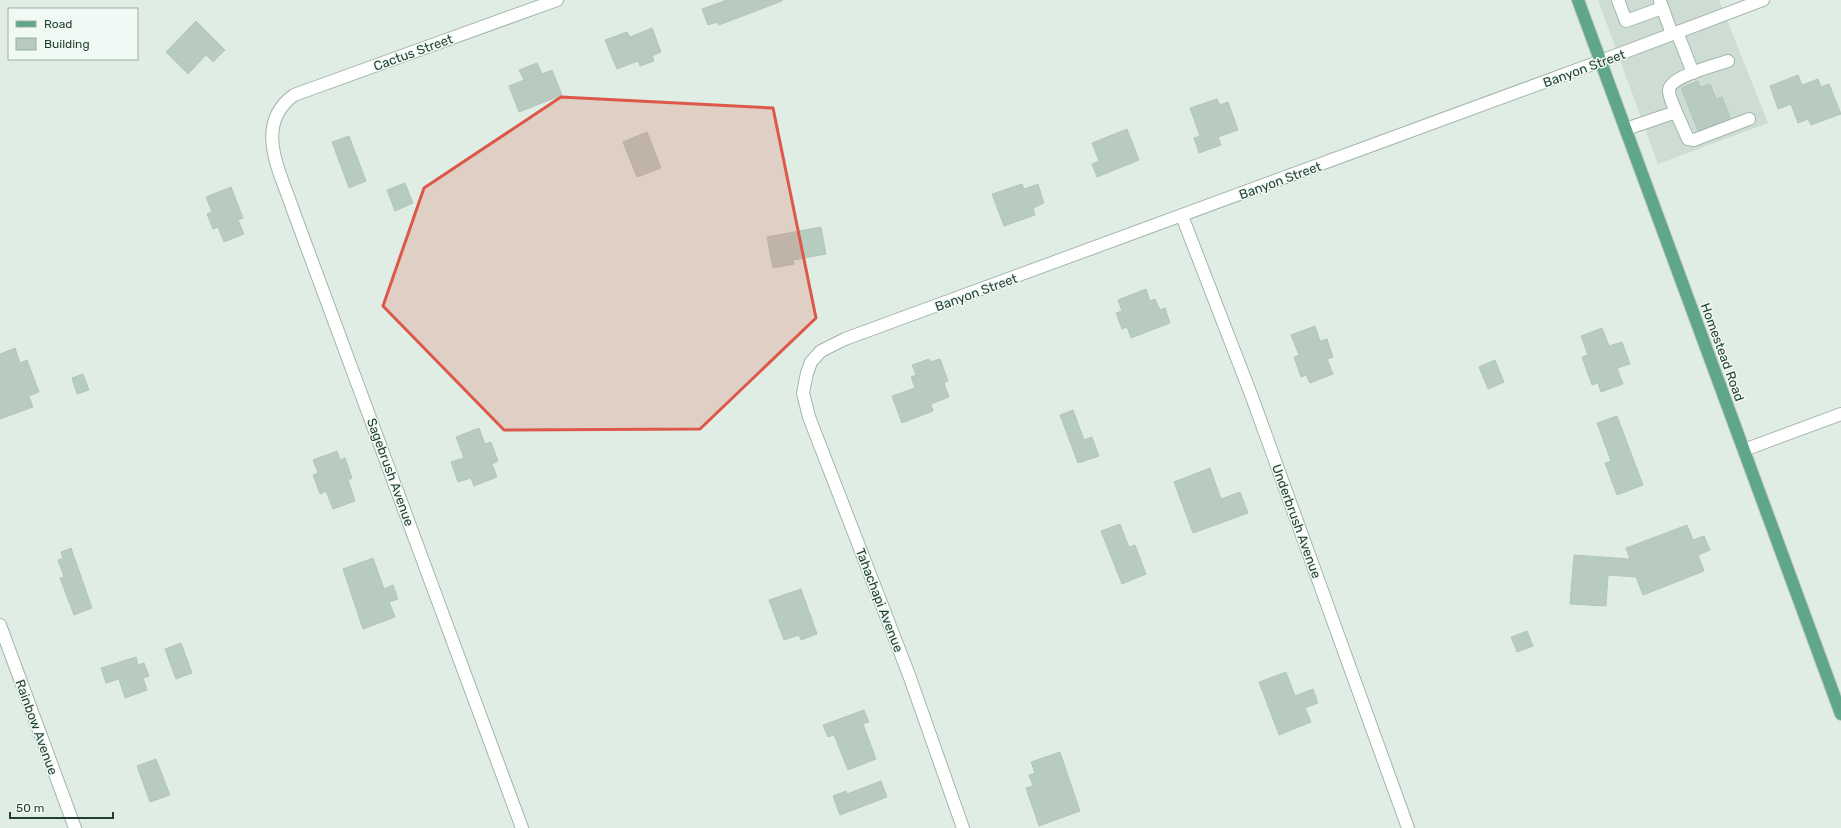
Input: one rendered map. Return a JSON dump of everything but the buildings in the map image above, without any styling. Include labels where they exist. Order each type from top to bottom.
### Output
[{"type":"main road","name":"Homestead Road","points":[[1578,0],[1841,714]]},
{"type":"street","name":"Cactus Street","points":[[276,114],[284,102],[294,95],[557,0]]},
{"type":"street","points":[[1618,0],[1626,21],[1661,4],[1693,73]]},
{"type":"street","name":"Banyon Street","points":[[807,373],[811,362],[822,351],[845,339],[1182,216],[1763,0]]},
{"type":"street","points":[[1728,61],[1675,81],[1670,86],[1669,92],[1676,112],[1688,139],[1694,140],[1749,119]]},
{"type":"street","points":[[1626,129],[1676,112]]},
{"type":"street","name":"Sagebrush Avenue","points":[[276,114],[271,129],[273,151],[290,203],[522,828]]},
{"type":"street","name":"Underbrush Avenue","points":[[1182,216],[1252,397],[1408,828]]},
{"type":"street","name":"Tahachapi Avenue","points":[[807,373],[803,393],[809,417],[910,676],[963,828]]},
{"type":"street","points":[[1744,450],[1841,414]]},
{"type":"street","name":"Rainbow Avenue","points":[[0,625],[75,828]]},
{"type":"highlighted area","points":[[561,97],[773,108],[816,318],[700,429],[504,430],[383,306],[424,188]]},
{"type":"shaded area","points":[[1598,0],[1719,0],[1768,123],[1658,164]]}]
